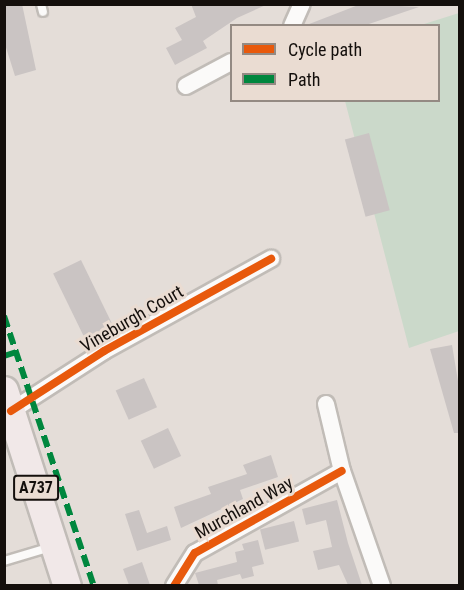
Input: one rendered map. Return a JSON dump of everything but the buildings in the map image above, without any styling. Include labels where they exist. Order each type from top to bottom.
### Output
[{"type":"main road","name":"A737","points":[[8,400],[67,585]]},
{"type":"street","points":[[293,24],[302,4]]},
{"type":"street","points":[[186,86],[230,63]]},
{"type":"street","name":"Vineburgh Court","points":[[8,400],[104,351],[271,259]]},
{"type":"street","points":[[327,404],[342,471],[382,585]]},
{"type":"street","name":"Murchland Way","points":[[174,585],[195,553],[342,471]]},
{"type":"lane","points":[[4,561],[54,546]]},
{"type":"green space","points":[[459,13],[459,331],[409,348],[345,102],[440,102],[440,24],[424,24]]},
{"type":"marked path","points":[[4,316],[94,586]]},
{"type":"marked path","points":[[4,356],[16,352]]},
{"type":"cycle path","points":[[11,411],[104,351],[271,259]]},
{"type":"cycle path","points":[[174,586],[195,553],[342,471]]}]
